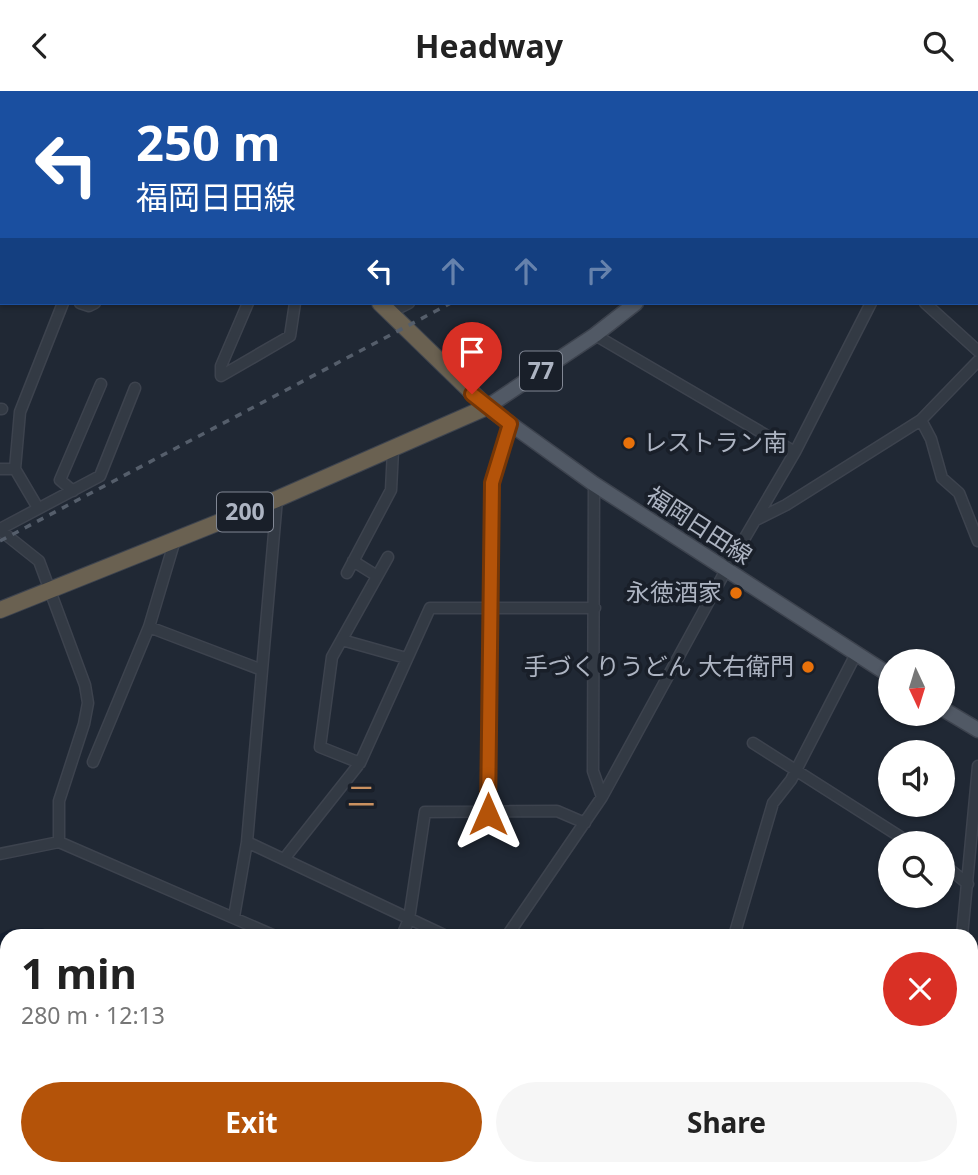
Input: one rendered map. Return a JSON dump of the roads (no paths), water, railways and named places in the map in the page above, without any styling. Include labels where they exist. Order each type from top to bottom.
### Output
[{"type":"highway","points":[[384,308],[487,407]]},
{"type":"highway","name":"200","points":[[0,610],[277,499],[487,407]]},
{"type":"main road","name":"77","points":[[487,407],[595,335],[633,305]]},
{"type":"main road","name":"福岡日田線","points":[[487,407],[594,484],[878,668]]},
{"type":"main road","points":[[956,717],[978,730]]},
{"type":"street","points":[[38,508],[15,469],[20,412],[62,305]]},
{"type":"street","points":[[247,305],[221,366],[221,376],[290,336],[295,305]]},
{"type":"street","points":[[512,929],[602,797],[726,570],[795,452],[870,305]]},
{"type":"street","points":[[927,305],[978,351]]},
{"type":"street","points":[[595,335],[795,452]]},
{"type":"street","points":[[756,520],[786,505],[920,420],[978,361]]},
{"type":"street","points":[[73,491],[60,480],[101,384]]},
{"type":"street","points":[[59,842],[59,801],[84,724],[88,703],[85,685],[51,589],[35,555],[0,529],[100,476],[135,388]]},
{"type":"street","points":[[920,420],[931,439],[942,478],[959,493],[978,541]]},
{"type":"street","points":[[488,814],[492,483],[510,424]]},
{"type":"street","points":[[347,573],[391,490],[393,450]]},
{"type":"street","points":[[0,470],[15,469]]},
{"type":"street","points":[[594,484],[593,771],[602,797]]},
{"type":"street","points":[[234,917],[247,842],[277,499]]},
{"type":"street","points":[[93,762],[149,627],[174,540]]},
{"type":"street","points":[[360,763],[320,747],[332,657],[388,557]]},
{"type":"street","points":[[353,561],[377,576]]},
{"type":"street","points":[[284,859],[360,763],[405,658],[430,608],[595,608]]},
{"type":"street","points":[[149,627],[262,670]]},
{"type":"street","points":[[342,640],[405,658]]},
{"type":"street","points":[[736,929],[773,803],[795,772],[856,654]]},
{"type":"street","points":[[753,743],[891,831]]},
{"type":"street","points":[[963,929],[978,766]]},
{"type":"street","points":[[405,929],[409,919],[425,812],[488,814],[557,811],[586,823]]},
{"type":"street","points":[[0,854],[59,842],[259,929]]},
{"type":"street","points":[[247,842],[431,929]]},
{"type":"street","points":[[955,874],[968,884]]},
{"type":"street","points":[[248,929],[250,925]]},
{"type":"railway","points":[[0,541],[447,305]]},
{"type":"place","name":"レストラン南","points":[[629,443]]},
{"type":"place","name":"永徳酒家","points":[[736,593]]},
{"type":"place","name":"手づくりうどん 大右衛門","points":[[808,667]]},
{"type":"district","name":"二","points":[[361,796]]}]
